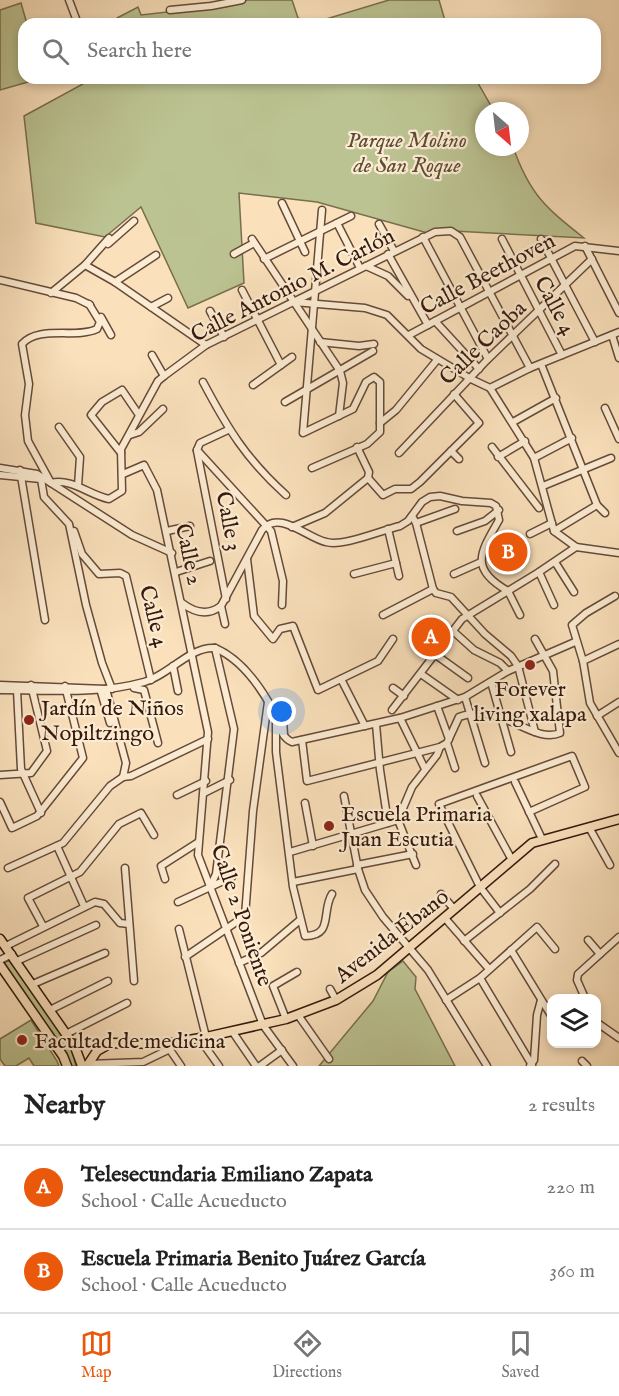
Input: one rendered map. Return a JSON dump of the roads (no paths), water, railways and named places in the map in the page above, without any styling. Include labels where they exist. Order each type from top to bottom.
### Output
[{"type":"main road","name":"Avenida Ébano","points":[[75,1047],[87,1052],[97,1051],[117,1043],[168,1047],[202,1037],[285,1019],[336,1000],[377,975],[528,846],[542,839],[590,829],[619,819]]},
{"type":"main road","points":[[3,942],[86,1065],[97,1051]]},
{"type":"main road","points":[[0,962],[63,1056],[67,1066]]},
{"type":"street","points":[[69,0],[76,18]]},
{"type":"street","points":[[170,10],[242,0]]},
{"type":"street","points":[[282,203],[305,252]]},
{"type":"street","points":[[312,468],[379,435],[380,423],[380,382],[374,377],[366,382],[357,404],[339,416],[303,433],[322,210]]},
{"type":"street","points":[[264,259],[351,216]]},
{"type":"street","points":[[51,292],[134,221]]},
{"type":"street","points":[[337,222],[363,267],[388,276],[413,300]]},
{"type":"street","points":[[379,224],[413,300],[428,325]]},
{"type":"street","name":"Calle Antonio M. Carlón","points":[[121,453],[139,415],[164,376],[206,345],[423,237],[442,231],[456,233],[490,291]]},
{"type":"street","points":[[423,237],[488,359]]},
{"type":"street","points":[[85,262],[109,238]]},
{"type":"street","name":"Calle 4","points":[[502,239],[562,355]]},
{"type":"street","points":[[541,239],[595,342]]},
{"type":"street","points":[[234,254],[253,241],[312,328],[340,372],[343,383],[339,416]]},
{"type":"street","name":"Calle Beethoven","points":[[409,335],[575,246],[619,251]]},
{"type":"street","points":[[585,246],[619,313]]},
{"type":"street","points":[[115,282],[156,255]]},
{"type":"street","name":"Calle Caoba","points":[[399,453],[454,394],[471,380],[478,369],[592,259]]},
{"type":"street","points":[[85,262],[206,345]]},
{"type":"street","points":[[0,280],[51,292],[88,304],[94,307],[111,334]]},
{"type":"street","points":[[242,290],[281,365]]},
{"type":"street","points":[[490,291],[530,368]]},
{"type":"street","points":[[152,307],[168,298]]},
{"type":"street","points":[[293,302],[376,311],[397,321],[437,360],[471,380],[490,388],[534,458],[554,531],[576,547],[619,553]]},
{"type":"street","points":[[51,483],[28,441],[25,415],[29,384],[22,344],[38,335],[77,334],[97,329],[100,322],[88,304]]},
{"type":"street","points":[[210,311],[224,337]]},
{"type":"street","points":[[435,321],[478,369]]},
{"type":"street","points":[[490,388],[530,368],[616,334],[619,358]]},
{"type":"street","points":[[285,402],[340,372],[373,347],[320,342]]},
{"type":"street","points":[[152,355],[164,376]]},
{"type":"street","points":[[253,385],[292,357]]},
{"type":"street","points":[[380,423],[396,410],[437,360]]},
{"type":"street","points":[[541,364],[597,505],[605,513]]},
{"type":"street","points":[[203,382],[228,430],[258,470],[286,495]]},
{"type":"street","points":[[51,483],[59,481],[78,486],[104,498],[113,498],[122,491],[121,453],[91,415],[102,402],[122,390],[139,415]]},
{"type":"street","points":[[357,447],[369,477],[383,495],[395,489],[411,489],[479,423],[454,394]]},
{"type":"street","points":[[513,422],[556,398]]},
{"type":"street","points":[[605,408],[619,439]]},
{"type":"street","points":[[130,435],[139,432],[163,409]]},
{"type":"street","points":[[59,427],[80,457],[78,486]]},
{"type":"street","points":[[228,430],[200,443],[197,450],[266,525],[273,536],[280,569],[282,605]]},
{"type":"street","points":[[534,458],[572,438]]},
{"type":"street","points":[[498,457],[525,441]]},
{"type":"street","points":[[492,447],[539,508]]},
{"type":"street","name":"Calle 3","points":[[197,450],[226,599]]},
{"type":"street","points":[[451,451],[459,459]]},
{"type":"street","points":[[543,486],[611,458]]},
{"type":"street","name":"Calle 2","points":[[123,474],[144,465],[155,481],[176,572],[208,739]]},
{"type":"street","points":[[0,468],[20,474]]},
{"type":"street","points":[[20,474],[45,620]]},
{"type":"street","points":[[0,475],[37,474],[41,479],[44,497],[69,524],[86,605],[102,663],[110,723]]},
{"type":"street","points":[[292,526],[325,513],[369,477]]},
{"type":"street","points":[[41,479],[51,483],[132,535],[172,553]]},
{"type":"street","points":[[182,602],[189,608],[203,613],[221,606],[266,525],[279,522],[329,543],[404,524],[422,502],[440,496],[462,501],[491,503],[499,510],[500,519],[483,547],[481,562],[487,577],[508,591],[520,615]]},
{"type":"street","points":[[554,531],[597,505]]},
{"type":"street","points":[[416,523],[455,509]]},
{"type":"street","points":[[457,531],[485,521],[499,510]]},
{"type":"street","points":[[412,516],[416,523],[435,593],[451,597],[485,634],[505,649],[518,666],[535,732]]},
{"type":"street","points":[[530,534],[552,523]]},
{"type":"street","name":"Calle 4","points":[[69,524],[82,554],[93,569],[104,575],[120,573],[126,576],[151,680]]},
{"type":"street","points":[[167,531],[190,526]]},
{"type":"street","points":[[388,529],[399,576]]},
{"type":"street","points":[[392,710],[468,614],[576,547]]},
{"type":"street","points":[[248,559],[254,616],[273,639],[280,629],[293,626],[318,690],[378,661],[393,639]]},
{"type":"street","points":[[176,572],[210,561]]},
{"type":"street","points":[[454,574],[481,562]]},
{"type":"street","points":[[555,562],[574,592]]},
{"type":"street","points":[[354,574],[396,563]]},
{"type":"street","points":[[539,572],[554,605]]},
{"type":"street","points":[[383,615],[433,589]]},
{"type":"street","points":[[615,596],[586,613],[572,625],[575,642],[583,661],[590,703],[619,753]]},
{"type":"street","points":[[221,606],[225,624]]},
{"type":"street","points":[[453,632],[474,650],[500,663],[508,671]]},
{"type":"street","points":[[302,740],[308,781],[440,747],[448,742],[459,717],[468,714],[501,717],[535,732],[553,736],[560,733],[553,670],[535,639]]},
{"type":"street","points":[[215,648],[245,668],[268,702],[289,741],[400,718],[461,698],[518,666],[575,642]]},
{"type":"street","points":[[583,661],[619,644]]},
{"type":"street","points":[[0,685],[106,690],[151,680],[192,656],[215,648]]},
{"type":"street","points":[[210,887],[216,874],[230,780],[234,729],[215,648]]},
{"type":"street","points":[[436,655],[468,678]]},
{"type":"street","points":[[173,666],[178,691]]},
{"type":"street","points":[[421,675],[461,698],[485,763]]},
{"type":"street","points":[[341,679],[365,726]]},
{"type":"street","points":[[491,682],[512,752]]},
{"type":"street","points":[[122,687],[128,689],[139,687],[144,690],[158,742]]},
{"type":"street","points":[[0,690],[32,688]]},
{"type":"street","points":[[0,775],[23,775],[32,772],[48,746],[32,688]]},
{"type":"street","points":[[0,802],[12,828],[41,813],[83,758],[66,688]]},
{"type":"street","points":[[393,688],[404,696]]},
{"type":"street","points":[[17,690],[23,775],[41,813]]},
{"type":"street","points":[[106,690],[126,763],[123,777]]},
{"type":"street","points":[[185,957],[245,916],[254,811],[268,702]]},
{"type":"street","points":[[597,716],[619,702]]},
{"type":"street","points":[[282,703],[284,735]]},
{"type":"street","points":[[436,706],[455,768]]},
{"type":"street","points":[[276,717],[276,752],[293,882],[305,936],[323,931],[327,922],[327,903],[332,894]]},
{"type":"street","points":[[400,718],[425,769]]},
{"type":"street","points":[[376,724],[388,823]]},
{"type":"street","points":[[8,868],[68,839],[110,786],[123,777],[131,776],[208,739]]},
{"type":"street","name":"Calle 2 Poniente","points":[[208,739],[206,781],[197,843],[198,855],[263,1025],[292,1066]]},
{"type":"street","points":[[416,866],[398,820],[412,787],[437,755],[440,747]]},
{"type":"street","points":[[500,913],[480,887],[439,804],[572,756],[585,787],[529,812]]},
{"type":"street","points":[[204,793],[230,780]]},
{"type":"street","points":[[177,795],[206,781]]},
{"type":"street","points":[[515,782],[542,839]]},
{"type":"street","points":[[344,796],[358,867],[372,903],[428,970],[487,1066]]},
{"type":"street","points":[[477,796],[512,860]]},
{"type":"street","points":[[305,803],[313,846]]},
{"type":"street","points":[[42,926],[28,898],[86,867],[119,824],[141,813],[154,834]]},
{"type":"street","points":[[290,852],[398,820]]},
{"type":"street","points":[[590,829],[610,865]]},
{"type":"street","points":[[165,879],[161,866],[197,843]]},
{"type":"street","points":[[57,846],[84,906]]},
{"type":"street","points":[[293,882],[413,854]]},
{"type":"street","points":[[464,941],[500,913],[555,864]]},
{"type":"street","points":[[125,868],[134,981]]},
{"type":"street","points":[[178,902],[232,877]]},
{"type":"street","points":[[441,894],[453,909]]},
{"type":"street","points":[[3,942],[84,906],[99,902],[109,909],[120,923],[129,924]]},
{"type":"street","points":[[444,917],[489,969]]},
{"type":"street","points":[[239,963],[261,952],[300,920]]},
{"type":"street","points":[[0,962],[96,925]]},
{"type":"street","points":[[446,1000],[480,978],[537,927],[555,949]]},
{"type":"street","points":[[179,929],[202,1037],[219,1066]]},
{"type":"street","points":[[583,994],[577,977],[619,937]]},
{"type":"street","points":[[588,940],[600,954]]},
{"type":"street","points":[[511,950],[547,1009]]},
{"type":"street","points":[[33,984],[105,953]]},
{"type":"street","points":[[285,1019],[273,986],[297,972]]},
{"type":"street","points":[[480,978],[531,1065]]},
{"type":"street","points":[[50,1010],[108,981]]},
{"type":"street","points":[[330,989],[336,1000]]},
{"type":"street","points":[[531,1065],[541,1000]]},
{"type":"street","points":[[66,1034],[127,1003]]},
{"type":"street","points":[[298,1015],[329,1059]]},
{"type":"street","points":[[601,1025],[619,1038]]},
{"type":"street","points":[[232,1031],[258,1066],[282,1050]]},
{"type":"street","points":[[86,1065],[143,1062],[168,1047],[178,1065]]},
{"type":"place","name":"Escuela Primaria Benito Juárez García","points":[[508,552]]},
{"type":"place","name":"Telesecundaria Emiliano Zapata","points":[[431,637]]},
{"type":"place","name":"Forever living xalapa","points":[[530,665]]},
{"type":"place","name":"Jardín de Niños Nopiltzingo","points":[[29,720]]},
{"type":"place","name":"Escuela Primaria Juan Escutia","points":[[329,826]]},
{"type":"place","name":"Facultad de medicina","points":[[22,1040]]},
{"type":"park label","name":"Parque Molino de San Roque","points":[[407,152]]}]
